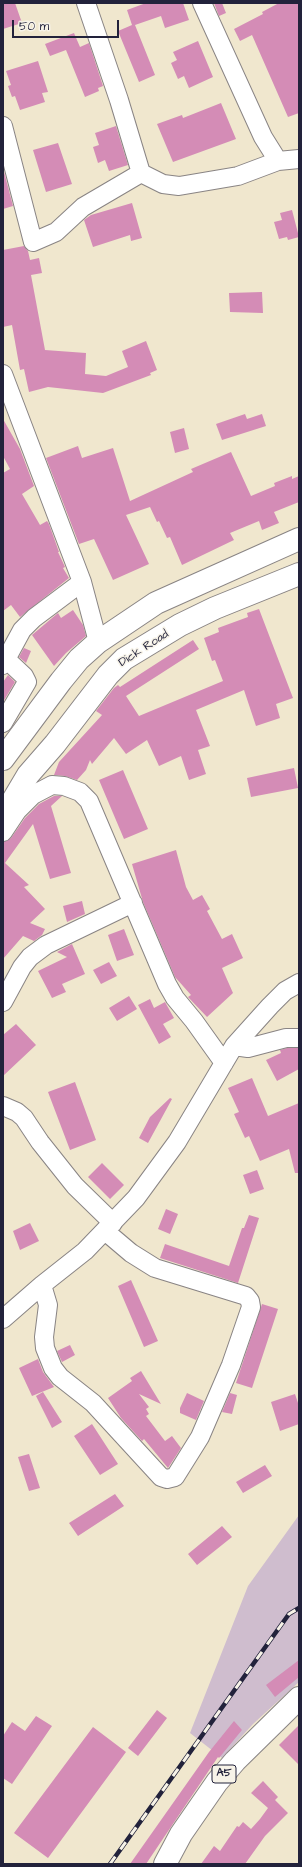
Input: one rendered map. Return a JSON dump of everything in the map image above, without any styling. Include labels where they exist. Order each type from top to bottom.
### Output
[{"type":"main road","points":[[3,760],[61,681],[79,660],[98,642],[156,603],[299,540]]},
{"type":"main road","name":"Dick Road","points":[[3,816],[28,775],[56,744],[108,675],[124,659],[180,625],[215,608],[299,574]]},
{"type":"main road","name":"A5","points":[[165,1864],[181,1834],[217,1782],[235,1761],[299,1698]]},
{"type":"street","points":[[86,3],[119,100],[141,173],[163,184],[179,186],[238,176],[278,161],[299,159]]},
{"type":"street","points":[[202,3],[263,137],[278,161]]},
{"type":"street","points":[[3,126],[33,242],[56,232],[83,207],[141,173]]},
{"type":"street","points":[[3,374],[82,582],[98,642]]},
{"type":"street","points":[[3,723],[27,682],[24,676],[5,662],[22,630],[34,618],[82,582]]},
{"type":"street","points":[[3,832],[17,811],[32,795],[52,785],[64,786],[80,792],[89,801],[167,984],[175,998],[194,1020],[224,1063]]},
{"type":"street","points":[[3,1002],[22,967],[30,956],[46,945],[133,903]]},
{"type":"street","points":[[3,1319],[42,1285],[85,1251],[136,1198],[177,1142],[234,1046],[285,991],[299,983]]},
{"type":"street","points":[[234,1046],[248,1048],[286,1038],[299,1038]]},
{"type":"street","points":[[3,1106],[17,1112],[24,1118],[40,1142],[131,1253],[155,1268],[246,1296],[250,1301],[251,1308],[231,1365],[200,1437],[175,1477],[167,1479],[161,1477],[92,1403],[60,1377],[53,1368],[45,1348],[44,1337],[48,1305],[42,1285]]},
{"type":"shaded area","points":[[299,1515],[299,1682],[253,1724],[222,1758],[190,1733],[248,1586]]},
{"type":"building","points":[[3,3],[15,3],[22,23],[3,29]]},
{"type":"building","points":[[146,3],[183,3],[189,20],[165,28],[161,16],[135,25],[155,75],[139,82],[118,31],[132,25],[127,10]]},
{"type":"building","points":[[214,3],[222,3],[226,13],[219,16]]},
{"type":"building","points":[[279,3],[299,3],[299,113],[288,117],[252,35],[240,41],[234,29],[263,14],[262,12]]},
{"type":"building","points":[[74,33],[80,47],[89,43],[103,86],[98,88],[99,91],[85,97],[66,50],[50,56],[45,44]]},
{"type":"building","points":[[198,41],[213,77],[189,88],[184,76],[178,79],[171,63],[177,60],[173,52]]},
{"type":"building","points":[[38,61],[48,92],[42,93],[45,102],[20,110],[15,96],[12,97],[8,86],[11,85],[6,71]]},
{"type":"building","points":[[221,103],[236,139],[173,162],[157,124],[182,115],[183,118]]},
{"type":"building","points":[[116,126],[128,165],[109,171],[105,160],[98,163],[93,147],[99,145],[95,133]]},
{"type":"building","points":[[58,143],[72,184],[46,192],[33,150]]},
{"type":"building","points":[[3,168],[13,206],[3,209]]},
{"type":"building","points":[[132,203],[142,238],[131,241],[130,235],[93,247],[84,220],[91,215]]},
{"type":"building","points":[[292,210],[299,237],[288,240],[287,237],[279,239],[274,222],[282,220],[280,213]]},
{"type":"building","points":[[24,246],[28,251],[30,260],[39,258],[42,273],[31,275],[45,350],[86,353],[85,374],[106,376],[128,367],[122,351],[146,341],[157,370],[150,373],[151,375],[103,393],[48,387],[29,392],[24,369],[20,370],[12,325],[3,327],[3,250]]},
{"type":"building","points":[[262,292],[263,313],[230,312],[229,293]]},
{"type":"building","points":[[245,414],[247,419],[262,414],[266,426],[222,440],[216,424]]},
{"type":"building","points":[[3,419],[20,449],[34,486],[22,494],[40,525],[47,521],[49,524],[58,552],[65,567],[63,568],[69,578],[20,617],[11,605],[3,611],[3,473],[10,469],[3,456]]},
{"type":"building","points":[[184,428],[189,449],[175,453],[170,432]]},
{"type":"building","points":[[78,446],[82,458],[113,448],[130,501],[193,472],[191,469],[231,452],[251,496],[275,486],[274,483],[292,476],[292,479],[299,476],[299,502],[274,512],[279,523],[262,530],[259,521],[230,533],[234,540],[182,565],[170,537],[167,538],[150,507],[126,515],[149,564],[113,580],[94,539],[79,544],[46,458]]},
{"type":"building","points":[[259,609],[293,698],[276,704],[280,718],[256,726],[244,690],[196,710],[210,746],[198,750],[206,774],[189,780],[181,756],[159,766],[147,740],[126,754],[114,738],[92,764],[90,760],[86,770],[77,780],[65,776],[54,775],[59,762],[102,715],[96,711],[114,688],[118,685],[120,687],[193,640],[199,649],[126,696],[139,716],[223,681],[215,660],[212,661],[204,638],[219,632],[218,628],[248,617],[247,613]]},
{"type":"building","points":[[73,610],[83,625],[86,636],[66,653],[54,666],[32,635],[58,613],[61,618]]},
{"type":"building","points":[[24,648],[31,651],[26,663],[19,657]]},
{"type":"building","points":[[8,675],[15,682],[3,702],[3,682]]},
{"type":"building","points":[[294,768],[298,788],[251,797],[247,778]]},
{"type":"building","points":[[123,770],[148,829],[124,839],[99,780]]},
{"type":"building","points":[[54,796],[62,796],[51,806],[71,873],[50,879],[33,824],[5,863],[29,885],[24,887],[45,909],[30,923],[45,929],[42,935],[34,941],[23,936],[3,959],[3,842],[11,838],[25,818],[39,804]]},
{"type":"building","points":[[176,850],[186,887],[193,900],[202,895],[210,909],[207,911],[222,939],[232,934],[243,958],[222,968],[233,993],[207,1017],[188,997],[191,995],[175,977],[143,902],[132,864]]},
{"type":"building","points":[[82,901],[85,914],[67,922],[63,906]]},
{"type":"building","points":[[124,929],[134,955],[117,961],[108,935]]},
{"type":"building","points":[[72,944],[85,974],[62,984],[66,992],[52,998],[38,971],[67,957],[57,952]]},
{"type":"building","points":[[109,962],[117,976],[101,984],[93,970]]},
{"type":"building","points":[[129,996],[137,1009],[117,1021],[109,1008]]},
{"type":"building","points":[[150,999],[154,1008],[165,1002],[174,1018],[163,1024],[171,1037],[159,1044],[138,1005]]},
{"type":"building","points":[[16,1024],[36,1045],[3,1076],[3,1035]]},
{"type":"building","points":[[287,1048],[299,1048],[299,1069],[277,1081],[266,1060],[281,1053],[280,1050]]},
{"type":"building","points":[[252,1078],[268,1116],[299,1103],[299,1173],[295,1173],[289,1149],[260,1161],[249,1136],[245,1138],[234,1114],[239,1112],[228,1088]]},
{"type":"building","points":[[75,1082],[96,1140],[70,1150],[48,1092]]},
{"type":"building","points":[[170,1098],[172,1099],[148,1143],[139,1138],[150,1117]]},
{"type":"building","points":[[102,1163],[124,1185],[110,1199],[88,1177]]},
{"type":"building","points":[[257,1170],[264,1189],[250,1194],[243,1175]]},
{"type":"building","points":[[166,1209],[178,1214],[170,1234],[158,1229]]},
{"type":"building","points":[[249,1215],[259,1218],[238,1283],[160,1258],[165,1244],[229,1266],[242,1228],[244,1228]]},
{"type":"building","points":[[30,1223],[39,1241],[20,1250],[13,1231]]},
{"type":"building","points":[[131,1280],[158,1341],[144,1347],[118,1286]]},
{"type":"building","points":[[262,1304],[278,1309],[252,1388],[236,1383]]},
{"type":"building","points":[[70,1345],[75,1355],[62,1362],[57,1351]]},
{"type":"building","points":[[38,1359],[43,1372],[54,1387],[32,1396],[19,1368]]},
{"type":"building","points":[[141,1371],[161,1404],[139,1394],[149,1407],[146,1409],[149,1414],[146,1416],[165,1441],[172,1436],[181,1448],[168,1468],[144,1439],[142,1441],[121,1418],[108,1398],[132,1381],[130,1378]]},
{"type":"building","points":[[43,1392],[62,1422],[52,1428],[36,1396]]},
{"type":"building","points":[[187,1393],[204,1401],[196,1420],[180,1413],[180,1408]]},
{"type":"building","points":[[230,1393],[237,1395],[232,1414],[222,1412]]},
{"type":"building","points":[[295,1394],[299,1406],[299,1424],[280,1431],[271,1402]]},
{"type":"building","points":[[92,1424],[118,1464],[100,1475],[74,1436]]},
{"type":"building","points":[[29,1454],[40,1488],[29,1491],[18,1457]]},
{"type":"building","points":[[265,1465],[272,1476],[243,1493],[236,1482]]},
{"type":"building","points":[[115,1494],[124,1506],[78,1536],[69,1523]]},
{"type":"building","points":[[222,1526],[232,1537],[197,1565],[188,1554]]},
{"type":"building","points":[[299,1660],[299,1677],[275,1697],[266,1685]]},
{"type":"building","points":[[157,1710],[167,1718],[138,1756],[128,1748]]},
{"type":"building","points":[[36,1716],[52,1726],[12,1784],[3,1778],[3,1736],[12,1722],[25,1731]]},
{"type":"building","points":[[234,1721],[242,1730],[219,1758],[218,1757],[146,1864],[130,1864],[209,1752]]},
{"type":"building","points":[[299,1725],[299,1765],[279,1745]]},
{"type":"building","points":[[93,1727],[126,1752],[48,1858],[14,1833]]},
{"type":"building","points":[[263,1781],[278,1797],[275,1800],[288,1813],[265,1836],[245,1864],[201,1864],[214,1846],[220,1851],[237,1826],[239,1827],[243,1822],[251,1829],[260,1819],[268,1808],[251,1793]]},
{"type":"railway","points":[[110,1864],[289,1614],[299,1608]]}]
